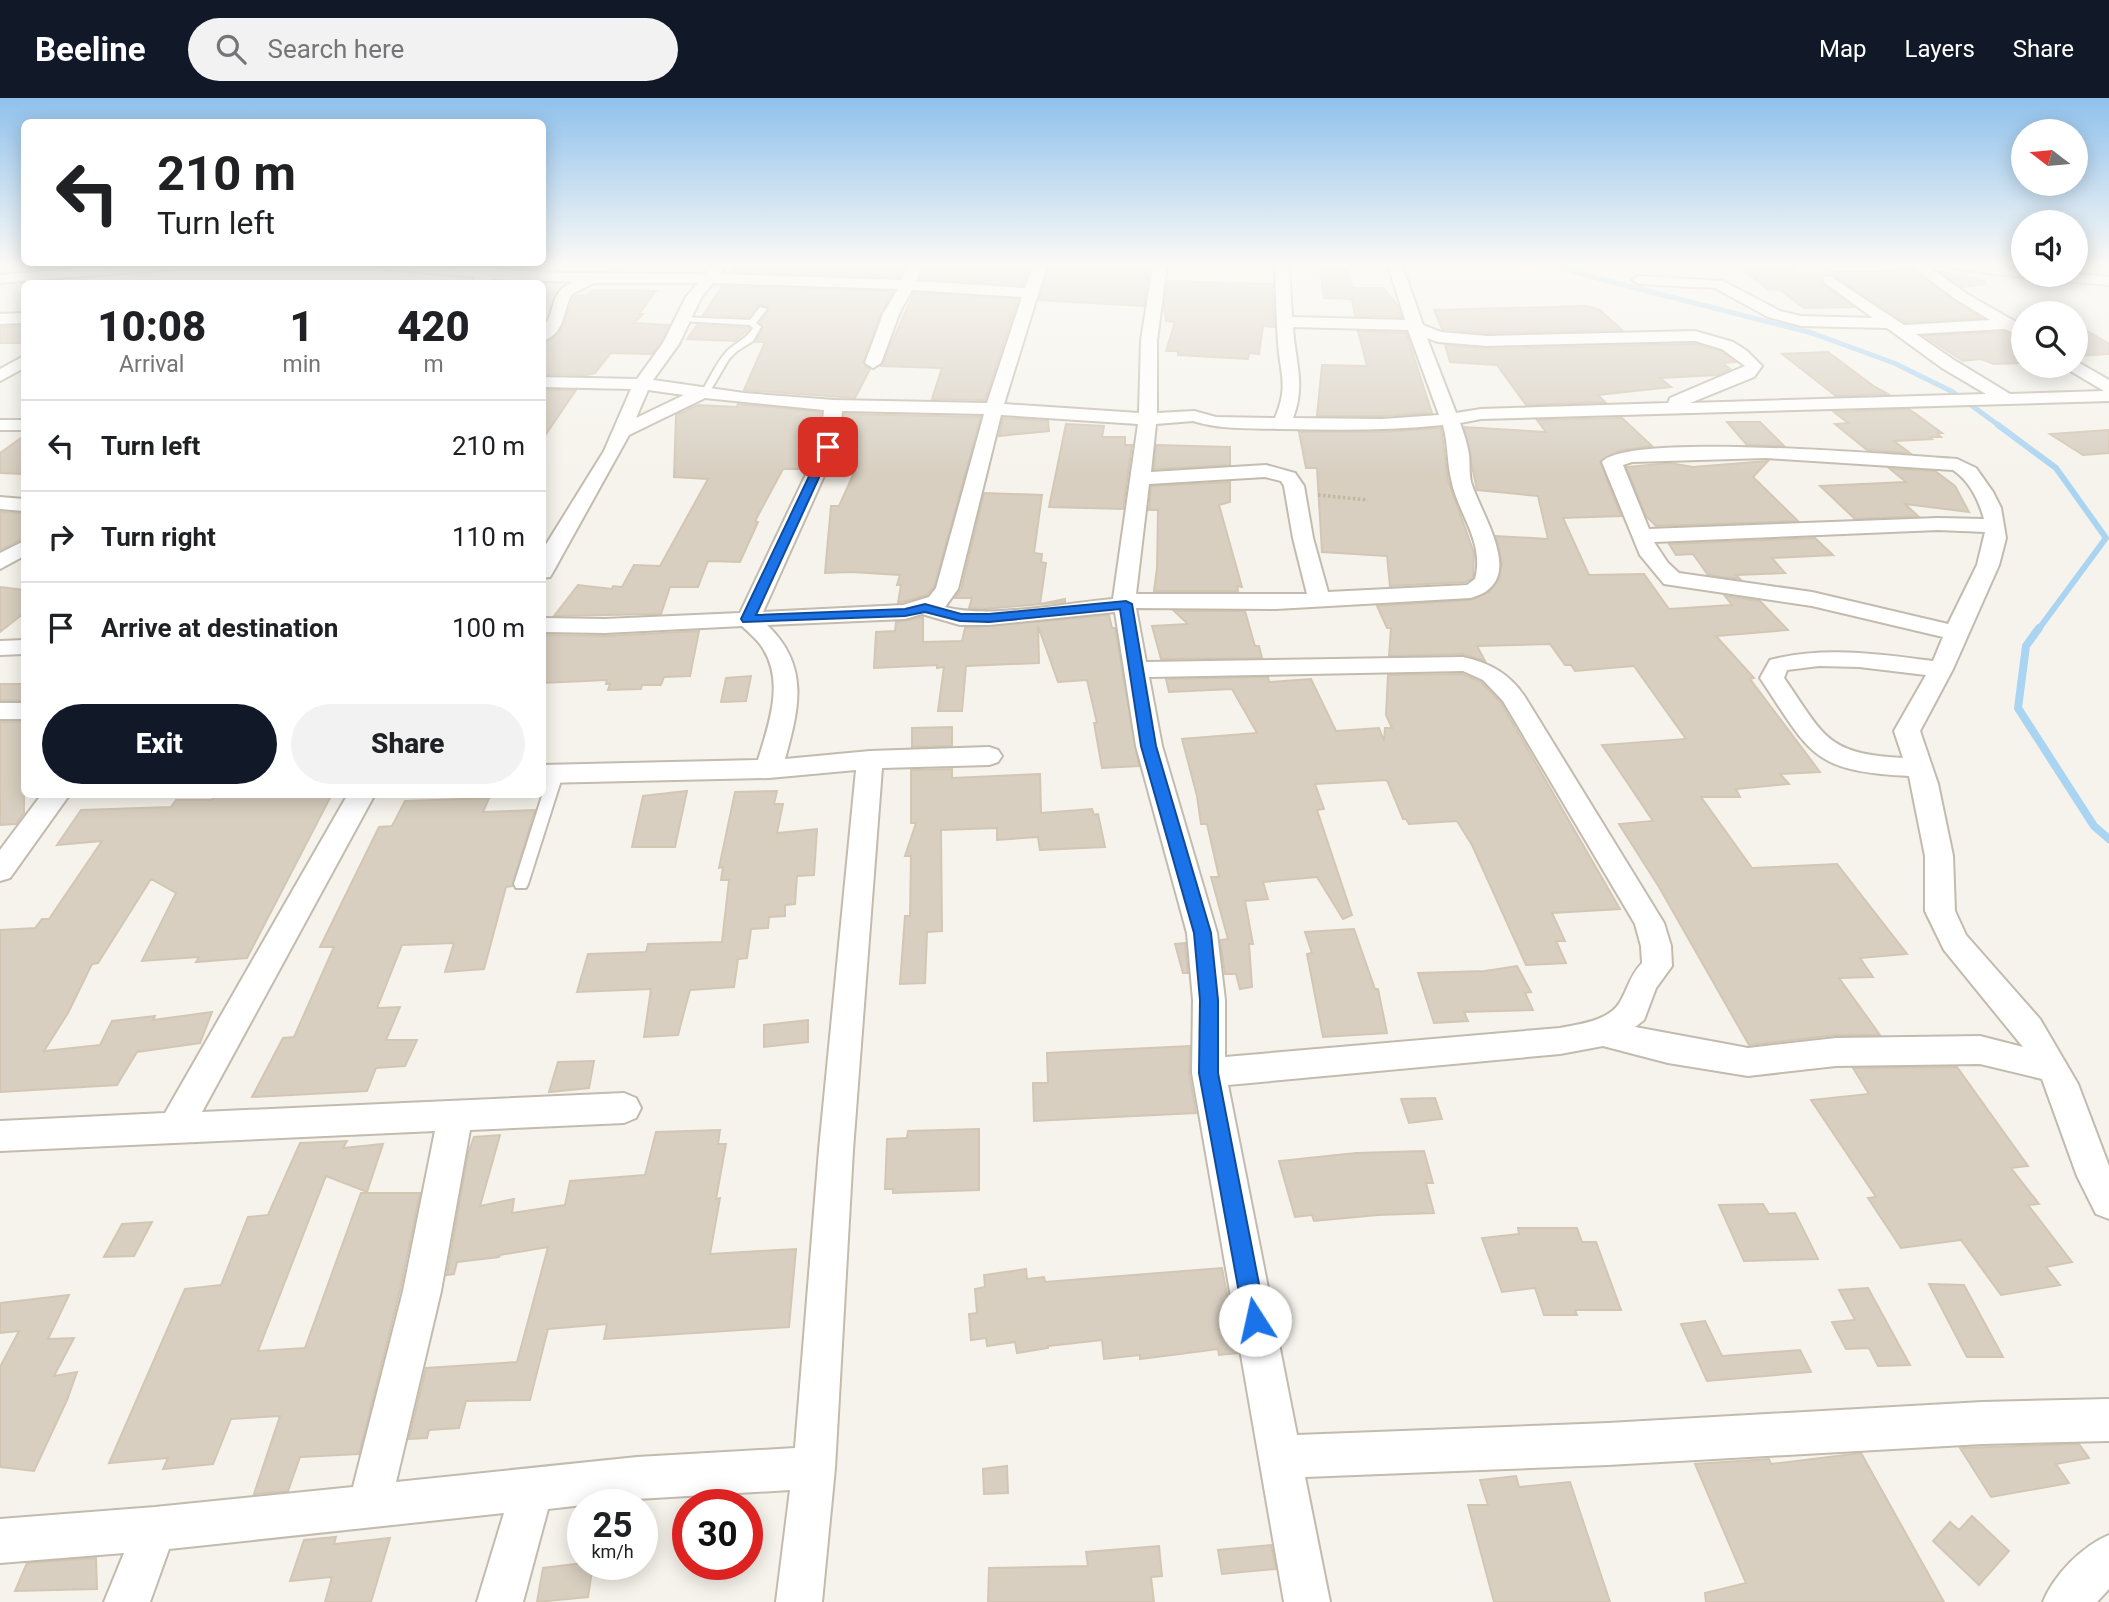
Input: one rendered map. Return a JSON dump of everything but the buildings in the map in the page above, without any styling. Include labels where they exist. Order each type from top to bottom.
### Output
[{"type":"street","points":[[546,565],[576,509],[613,451],[642,384],[675,335]]},
{"type":"street","points":[[873,363],[883,335]]},
{"type":"street","points":[[546,625],[605,626],[905,612],[925,608],[937,602],[947,589],[994,409],[1018,335]]},
{"type":"street","points":[[1150,335],[1148,419],[1125,603],[1149,746],[1202,933],[1209,1000],[1209,1073],[1307,1602]]},
{"type":"street","points":[[1282,423],[1290,403],[1293,382],[1286,335]]},
{"type":"street","points":[[925,608],[960,618],[989,618],[1125,603],[1276,602],[1470,591],[1479,588],[1486,579],[1486,549],[1480,525],[1461,480],[1459,450],[1451,420],[1426,359],[1420,335]]},
{"type":"street","points":[[1434,335],[1487,341],[1709,338],[1724,343],[1746,357],[1754,366],[1748,373],[1664,408]]},
{"type":"street","points":[[1908,335],[1948,364],[2005,398]]},
{"type":"street","points":[[0,376],[21,363]]},
{"type":"street","points":[[2088,374],[2109,387]]},
{"type":"street","points":[[546,383],[642,384],[744,398],[834,405],[994,409],[1148,419],[1194,416],[1215,422],[1379,425],[1451,420],[1480,414],[2109,396]]},
{"type":"street","points":[[621,432],[706,391]]},
{"type":"street","points":[[748,619],[828,447],[822,439],[832,421],[834,405]]},
{"type":"street","points":[[1772,405],[1806,453]]},
{"type":"street","points":[[0,425],[21,425]]},
{"type":"street","points":[[1956,633],[1812,599],[1672,579],[1663,573],[1642,536],[1612,462],[1630,456],[1691,452],[1806,453],[1957,465],[1975,479],[1990,504],[1995,526],[1997,536],[1992,560],[1941,669],[1907,731],[1925,784],[1939,856],[1940,911],[1955,943],[2029,1028],[2053,1068],[2066,1094],[2095,1176],[2109,1202]]},
{"type":"street","points":[[1139,479],[1266,471],[1288,477],[1294,486],[1303,538],[1319,599]]},
{"type":"street","points":[[0,503],[21,505]]},
{"type":"street","points":[[1642,536],[1938,524],[1995,526]]},
{"type":"street","points":[[0,563],[21,549]]},
{"type":"street","points":[[748,619],[774,646],[786,675],[787,705],[768,769]]},
{"type":"street","points":[[0,648],[21,648]]},
{"type":"street","points":[[1918,768],[1878,765],[1841,758],[1816,740],[1772,678],[1778,665],[1804,659],[1838,658],[1941,669]]},
{"type":"street","points":[[1135,670],[1311,664],[1463,664],[1481,667],[1497,678],[1513,697],[1639,907],[1656,946],[1657,966],[1642,983],[1633,1011],[1603,1033]]},
{"type":"street","points":[[0,711],[21,711]]},
{"type":"street","points":[[549,774],[768,769],[870,760],[989,756]]},
{"type":"street","points":[[799,1602],[814,1468],[836,1150],[870,760]]},
{"type":"street","points":[[0,871],[54,798]]},
{"type":"street","points":[[175,1128],[360,798]]},
{"type":"street","points":[[1209,1073],[1560,1041],[1603,1033],[1668,1049],[1748,1062],[1836,1052],[1980,1050],[2053,1068]]},
{"type":"street","points":[[0,1136],[624,1108]]},
{"type":"street","points":[[369,1507],[422,1291],[454,1115]]},
{"type":"street","points":[[1280,1457],[1608,1444],[1982,1423],[2109,1420]]},
{"type":"street","points":[[0,1541],[532,1491],[636,1478],[814,1468]]},
{"type":"street","points":[[500,1602],[532,1491]]},
{"type":"street","points":[[127,1602],[155,1528]]},
{"type":"street","points":[[2066,1602],[2109,1557]]},
{"type":"lane","points":[[706,391],[734,349],[747,344],[753,335]]},
{"type":"lane","points":[[521,884],[543,798]]},
{"type":"waterway","points":[[1818,335],[1894,363],[1953,392],[2001,427]]},
{"type":"waterway","points":[[1998,425],[2056,468],[2106,538],[2038,630]]},
{"type":"waterway","points":[[2039,628],[2026,646],[2018,708],[2094,826],[2109,839]]},
{"type":"route","points":[[828,447],[748,619],[905,612],[925,608],[960,618],[989,618],[1126,604],[1149,746],[1202,933],[1209,1000],[1209,1073],[1255,1320]]}]
